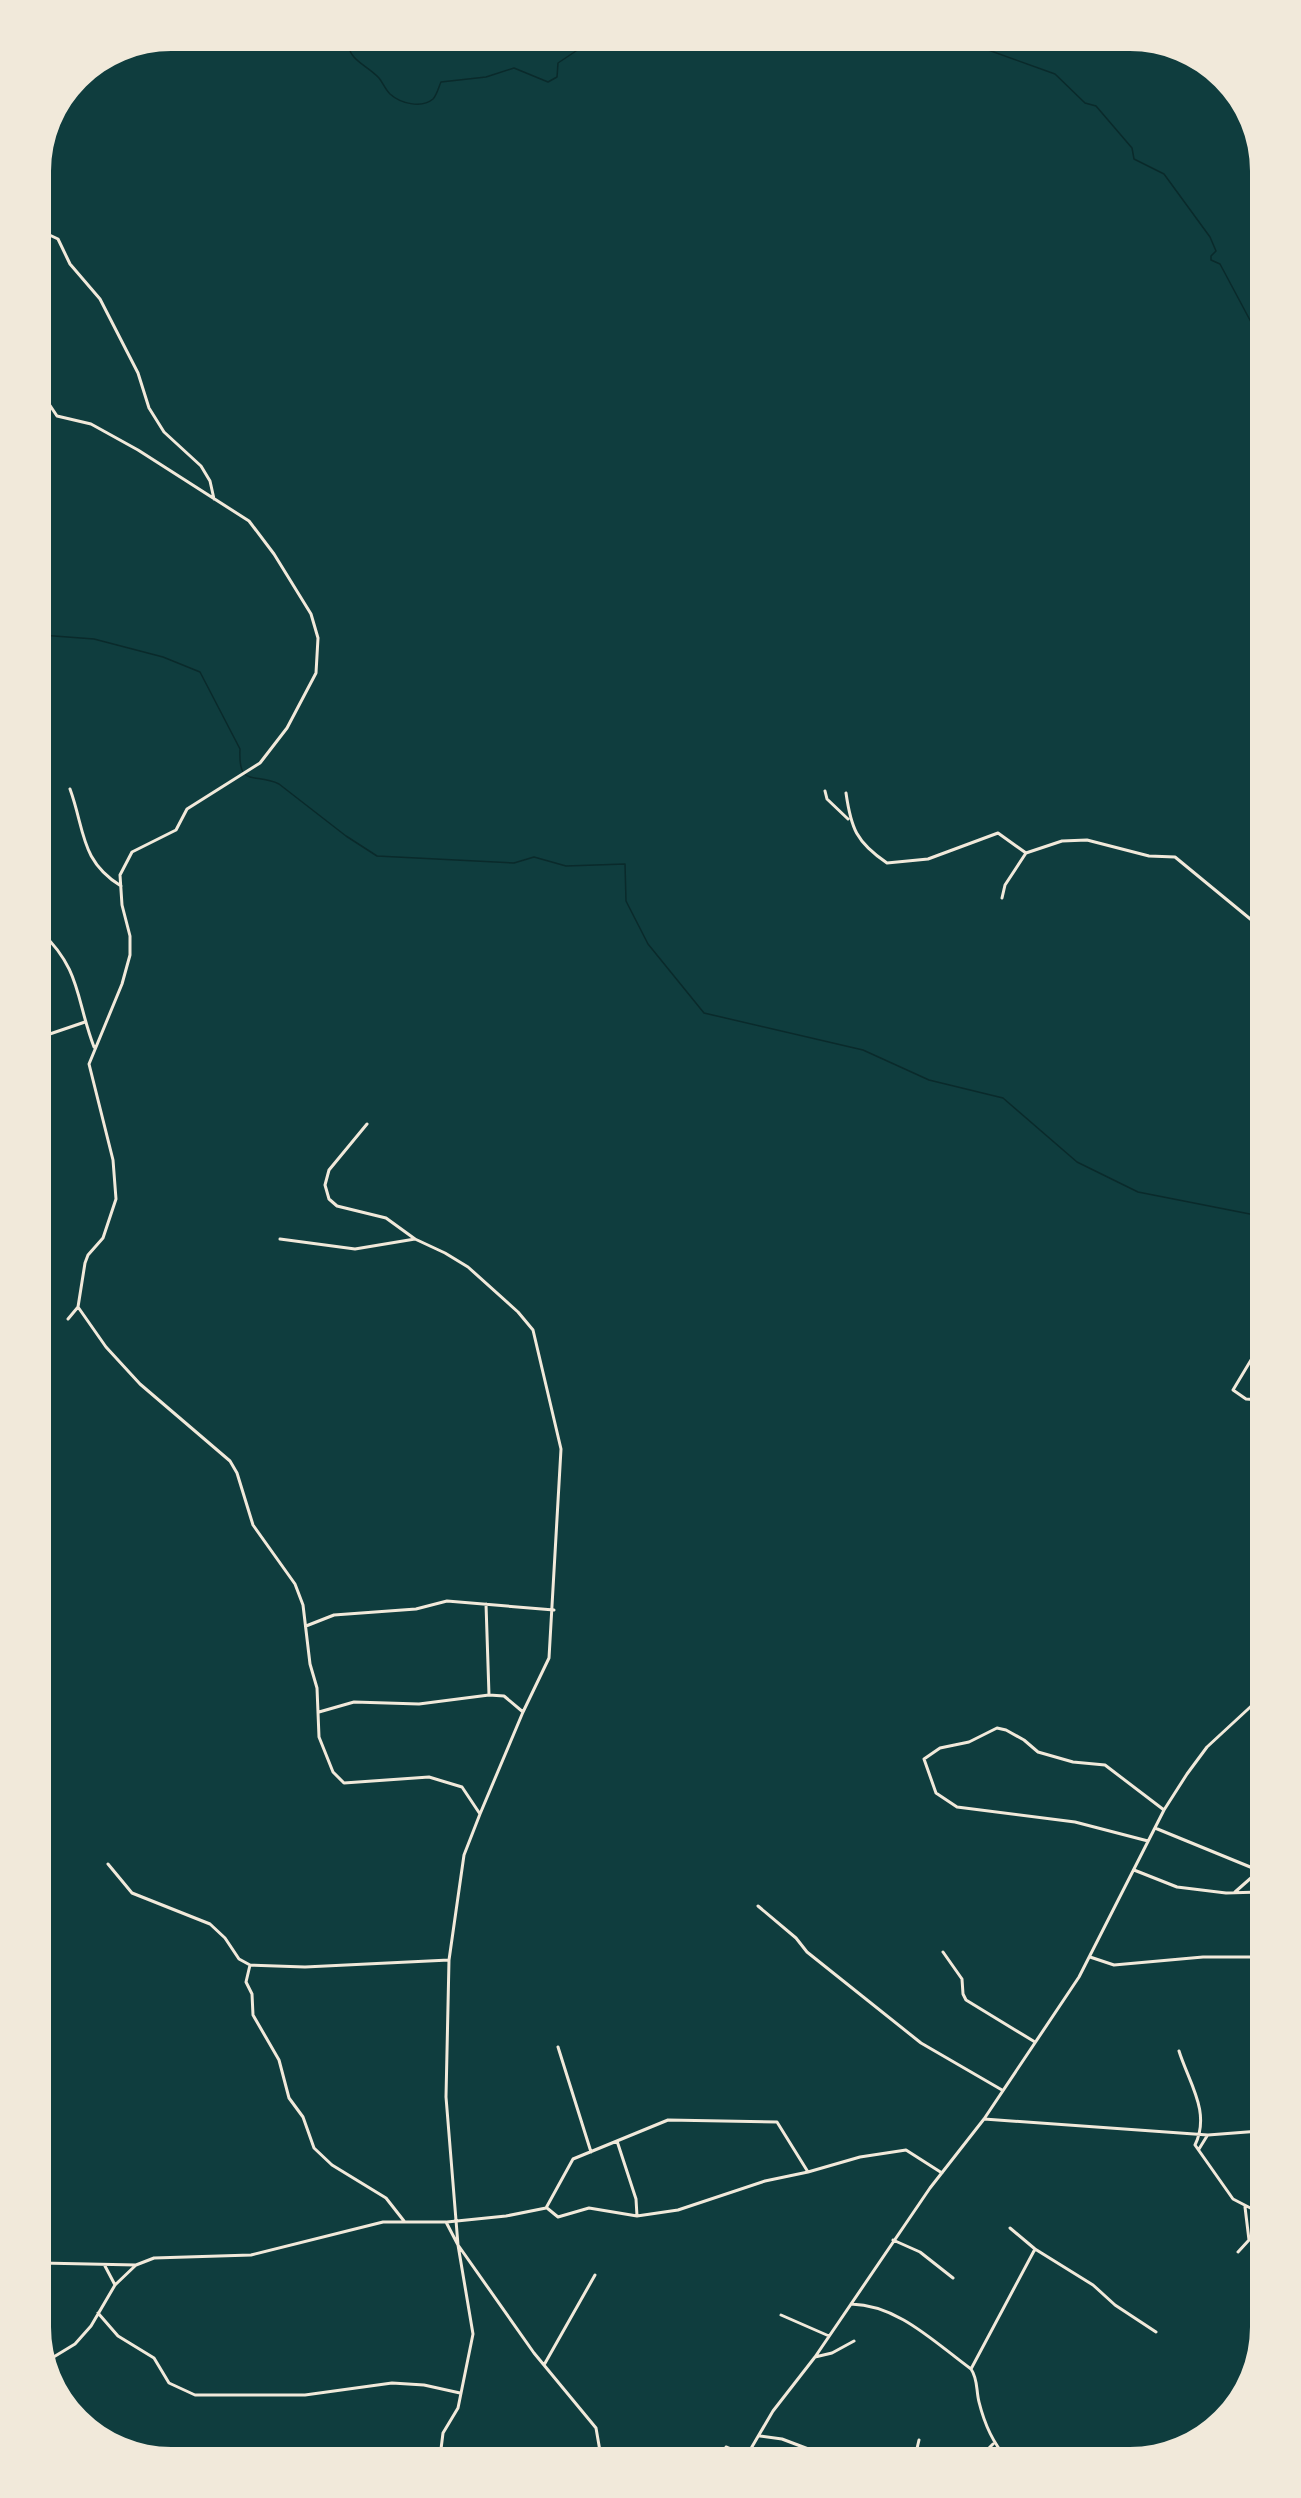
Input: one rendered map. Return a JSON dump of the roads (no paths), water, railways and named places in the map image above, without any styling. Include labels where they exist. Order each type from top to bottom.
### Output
[{"type":"street","points":[[51,236],[58,239],[70,264],[100,299],[138,373],[148,408],[164,432],[201,466],[210,481],[214,499]]},
{"type":"street","points":[[51,407],[57,416],[91,424],[138,450],[249,521],[274,554],[318,630],[316,673],[287,728],[260,763],[187,809],[176,830],[132,852],[120,876],[130,936],[130,956],[122,984],[94,1047],[89,1064],[113,1160],[116,1199],[103,1238],[88,1255],[78,1307],[68,1319]]},
{"type":"street","points":[[70,789],[79,815],[86,852],[109,879],[121,886]]},
{"type":"street","points":[[825,791],[827,798],[850,820]]},
{"type":"street","points":[[846,793],[850,820],[856,835],[868,850],[887,863],[928,859],[998,833],[1026,853]]},
{"type":"street","points":[[1002,897],[1005,885],[1026,853],[1062,841],[1087,840],[1149,856],[1175,857],[1250,919]]},
{"type":"street","points":[[51,941],[58,948],[76,982],[85,1022],[94,1047]]},
{"type":"street","points":[[51,1034],[85,1022]]},
{"type":"street","points":[[367,1124],[329,1170],[326,1178],[326,1194],[337,1206],[386,1218],[416,1239],[468,1267],[506,1300],[533,1330],[561,1449],[554,1610],[549,1658],[523,1712],[464,1856],[449,1960],[446,2097],[458,2245],[473,2334],[458,2408],[443,2433],[441,2447]]},
{"type":"street","points":[[280,1239],[355,1249],[416,1239]]},
{"type":"street","points":[[78,1307],[106,1347],[140,1384],[230,1461],[237,1473],[253,1525],[295,1584],[303,1605],[310,1664],[317,1688],[319,1737],[322,1750],[333,1772],[344,1783],[429,1777],[462,1787],[480,1814]]},
{"type":"street","points":[[1250,1362],[1233,1390],[1250,1399]]},
{"type":"street","points":[[306,1626],[334,1616],[416,1609],[447,1600],[554,1610]]},
{"type":"street","points":[[486,1604],[489,1695]]},
{"type":"street","points":[[319,1712],[354,1702],[419,1704],[489,1695],[504,1696],[523,1712]]},
{"type":"street","points":[[753,2447],[773,2411],[815,2357],[893,2240],[984,2119],[1080,1977],[1164,1810],[1207,1748],[1250,1707]]},
{"type":"street","points":[[1148,1841],[1075,1822],[957,1807],[936,1793],[924,1760],[940,1748],[969,1742],[997,1728],[1006,1730],[1024,1740],[1038,1752],[1073,1762],[1105,1765],[1164,1810]]},
{"type":"street","points":[[1155,1828],[1250,1866]]},
{"type":"street","points":[[108,1864],[132,1893],[210,1924],[225,1938],[239,1959],[250,1965],[305,1967],[449,1960]]},
{"type":"street","points":[[1134,1870],[1177,1887],[1250,1892]]},
{"type":"street","points":[[1235,1892],[1250,1879]]},
{"type":"street","points":[[759,1906],[796,1938],[807,1952],[921,2043],[1002,2090]]},
{"type":"street","points":[[943,1952],[962,1979],[963,1994],[966,2000],[1035,2042]]},
{"type":"street","points":[[1090,1956],[1114,1965],[1203,1957],[1250,1957]]},
{"type":"street","points":[[250,1965],[246,1982],[252,1994],[253,2015],[279,2060],[289,2098],[303,2117],[314,2148],[332,2165],[386,2198],[404,2221]]},
{"type":"street","points":[[558,2047],[591,2152]]},
{"type":"street","points":[[1179,2051],[1202,2110],[1200,2134],[1195,2145],[1233,2199],[1250,2209]]},
{"type":"street","points":[[984,2119],[1208,2135],[1250,2132]]},
{"type":"street","points":[[546,2208],[573,2159],[669,2120],[777,2122],[808,2172]]},
{"type":"street","points":[[1199,2149],[1208,2135]]},
{"type":"street","points":[[617,2141],[636,2199],[637,2216]]},
{"type":"street","points":[[51,2263],[136,2265],[154,2258],[250,2255],[384,2222],[457,2223],[546,2208],[558,2217],[589,2208],[637,2216],[678,2210],[765,2181],[808,2172],[860,2157],[906,2150],[942,2173]]},
{"type":"street","points":[[1238,2252],[1249,2240],[1245,2207]]},
{"type":"street","points":[[446,2222],[458,2245],[544,2365],[596,2428],[600,2447]]},
{"type":"street","points":[[1010,2228],[1035,2249],[1093,2285],[1114,2305],[1156,2332]]},
{"type":"street","points":[[893,2240],[920,2252],[953,2278]]},
{"type":"street","points":[[971,2369],[1035,2249]]},
{"type":"street","points":[[103,2264],[116,2285]]},
{"type":"street","points":[[55,2356],[75,2344],[116,2285],[136,2265]]},
{"type":"street","points":[[544,2365],[595,2276]]},
{"type":"street","points":[[850,2304],[873,2304],[898,2316],[971,2369],[975,2376],[978,2401],[996,2447]]},
{"type":"street","points":[[98,2313],[118,2336],[154,2358],[169,2383],[195,2395],[305,2395],[392,2383],[424,2385],[461,2393]]},
{"type":"street","points":[[781,2315],[829,2336]]},
{"type":"street","points":[[815,2357],[832,2353],[854,2341]]},
{"type":"street","points":[[759,2436],[782,2439],[803,2447]]},
{"type":"street","points":[[917,2447],[919,2440]]},
{"type":"street","points":[[990,2447],[993,2444]]},
{"type":"waterway","points":[[350,51],[379,78],[390,94],[399,100],[417,104],[433,99],[441,82],[486,77],[514,68],[548,82],[557,77],[558,63],[576,51]]},
{"type":"waterway","points":[[991,51],[1055,74],[1085,103],[1096,106],[1132,148],[1134,159],[1164,174],[1210,237],[1216,251],[1211,256],[1211,260],[1220,264],[1250,320]]},
{"type":"waterway","points":[[51,636],[94,639],[163,657],[200,672],[240,749],[240,761],[245,774],[279,784],[346,836],[377,856],[514,863],[534,857],[566,866],[625,864],[626,901],[648,944],[704,1013],[863,1050],[929,1080],[1003,1098],[1077,1162],[1138,1192],[1250,1214]]}]
